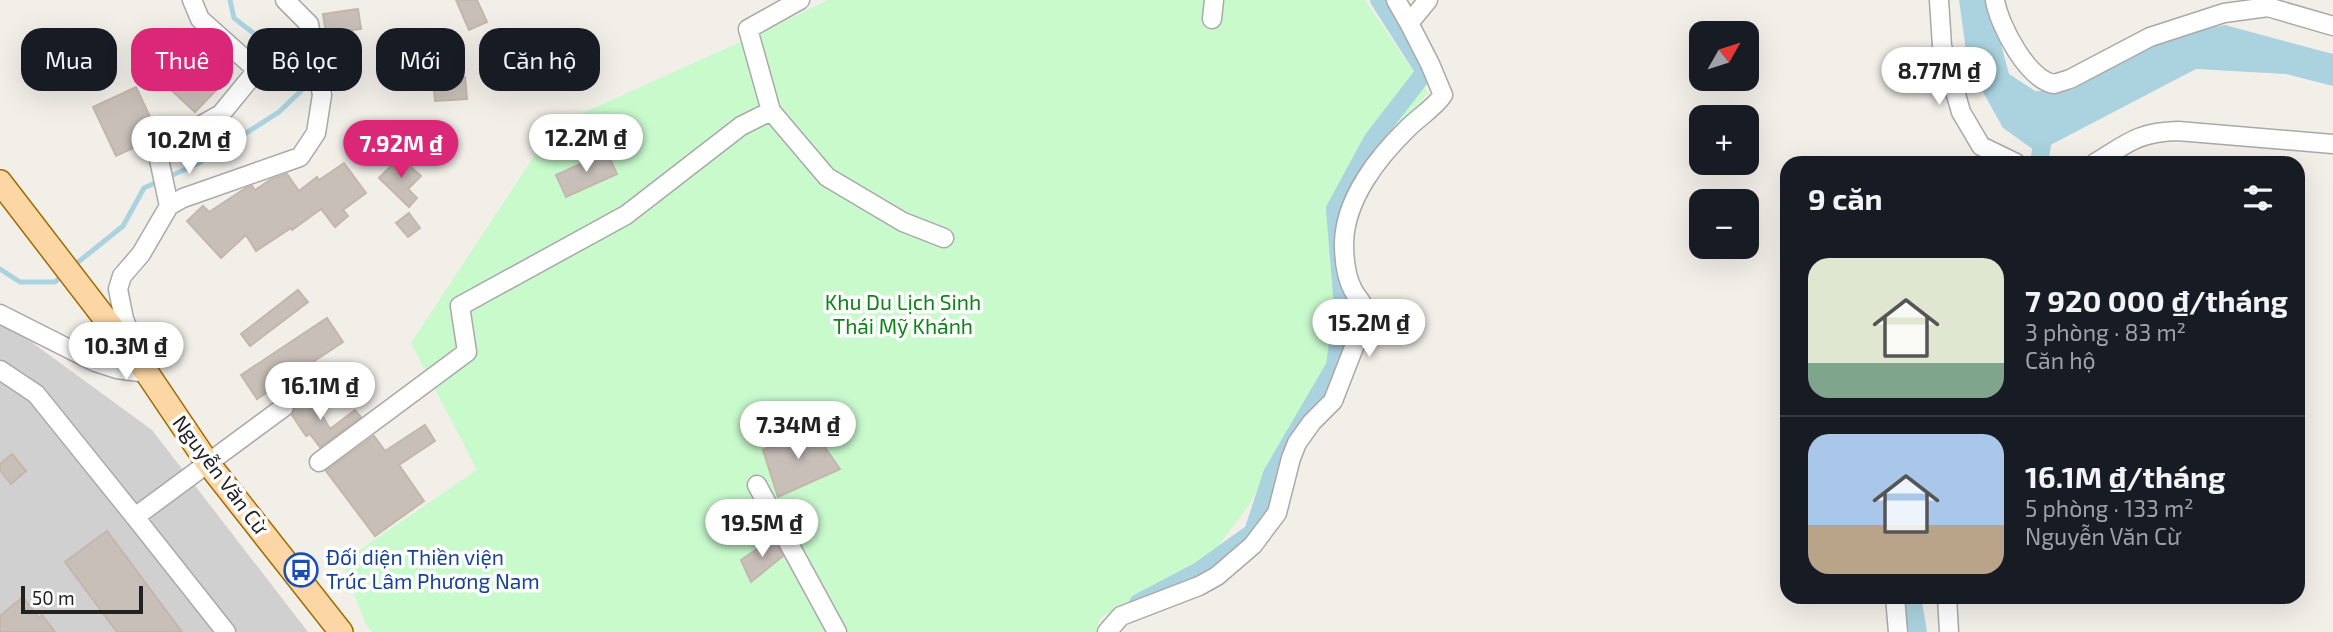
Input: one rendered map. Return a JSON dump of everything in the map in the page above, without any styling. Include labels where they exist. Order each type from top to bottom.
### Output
[{"type":"main road","name":"Nguyễn Văn Cừ","points":[[0,182],[146,373],[207,462],[341,632]]},
{"type":"street","points":[[169,206],[157,150],[221,114],[257,70],[200,19],[192,0]]},
{"type":"street","points":[[146,373],[124,319],[118,289],[122,276],[141,254],[169,206],[183,198],[300,157],[316,133],[322,95],[309,24],[285,0]]},
{"type":"street","points":[[800,0],[748,29],[771,111],[827,177],[903,222],[944,238]]},
{"type":"street","points":[[1212,19],[1214,0]]},
{"type":"street","points":[[1107,632],[1121,616],[1199,586],[1217,576],[1253,545],[1277,513],[1297,443],[1312,422],[1333,401],[1366,313],[1353,290],[1345,253],[1345,236],[1353,206],[1378,160],[1389,146],[1443,95],[1402,10],[1428,0]]},
{"type":"street","points":[[1939,0],[1944,55],[1961,112],[1981,146],[2002,156]]},
{"type":"street","points":[[1995,0],[2004,29],[2014,46],[2042,78],[2054,84],[2150,37],[2224,13],[2268,7],[2333,26]]},
{"type":"street","points":[[319,462],[467,352],[460,306],[626,215],[741,126],[771,111]]},
{"type":"street","points":[[2107,156],[2133,140],[2156,132],[2178,131],[2333,144]]},
{"type":"street","points":[[0,314],[95,362],[117,369],[146,373]]},
{"type":"street","points":[[0,370],[36,394],[226,632]]},
{"type":"street","points":[[135,517],[284,407]]},
{"type":"street","points":[[757,485],[837,632]]},
{"type":"street","points":[[1896,604],[1898,632]]},
{"type":"street","points":[[1948,604],[1950,632]]},
{"type":"shaded area","points":[[0,319],[152,430],[308,632],[0,632]]},
{"type":"green space","name":"Khu Du Lịch Sinh Thái Mỹ Khánh","points":[[828,0],[1365,0],[1428,93],[1330,208],[1340,342],[1249,505],[1210,557],[1100,618],[1096,632],[372,632],[365,623],[342,562],[477,470],[411,343],[554,126]]},
{"type":"water","points":[[1959,0],[1989,0],[2009,74],[2035,91],[2072,90],[2155,44],[2191,31],[2225,25],[2333,54],[2333,86],[2286,74],[2196,69],[2037,152],[2003,128],[1968,65]]},
{"type":"building","points":[[456,0],[477,0],[487,22],[469,30]]},
{"type":"building","points":[[358,9],[361,28],[325,28],[323,14]]},
{"type":"building","points":[[465,77],[467,99],[435,101],[434,91],[465,91]]},
{"type":"building","points":[[131,89],[138,91],[159,136],[116,156],[93,107]]},
{"type":"building","points":[[172,91],[215,91],[195,112]]},
{"type":"building","points":[[607,152],[617,174],[566,197],[556,175]]},
{"type":"building","points":[[400,157],[421,176],[408,189],[417,198],[409,207],[379,178]]},
{"type":"building","points":[[344,163],[366,193],[343,210],[348,216],[335,227],[321,209],[256,251],[246,235],[221,258],[187,221],[203,206],[209,212],[246,188],[252,186],[255,190],[270,180],[287,174],[299,191],[317,177],[319,180]]},
{"type":"building","points":[[409,213],[420,228],[408,237],[396,223]]},
{"type":"building","points":[[298,290],[308,302],[250,346],[241,334]]},
{"type":"building","points":[[327,318],[343,342],[257,399],[241,375]]},
{"type":"building","points":[[312,398],[330,429],[355,410],[361,417],[320,447],[310,434],[306,436],[292,415],[295,407]]},
{"type":"building","points":[[425,425],[435,441],[399,465],[424,501],[375,536],[326,471],[374,436],[385,451]]},
{"type":"building","points":[[810,426],[840,469],[778,497],[763,450]]},
{"type":"building","points":[[12,454],[26,471],[11,484],[0,470],[0,464]]},
{"type":"building","points":[[107,531],[182,632],[117,632],[65,562]]},
{"type":"building","points":[[773,538],[783,556],[751,582],[741,560]]},
{"type":"building","points":[[23,597],[39,618],[42,615],[55,632],[0,632],[0,616]]},
{"type":"waterway","points":[[72,267],[123,226],[144,188],[199,163],[279,112],[304,88],[279,53],[234,18],[230,0]]},
{"type":"waterway","points":[[1138,603],[1199,571],[1253,532],[1272,474],[1335,366],[1343,307],[1335,209],[1373,139],[1425,72],[1379,0]]},
{"type":"waterway","points":[[2040,156],[2045,126]]},
{"type":"waterway","points":[[0,269],[20,282],[55,282],[65,273]]},
{"type":"waterway","points":[[1913,604],[1918,632]]},
{"type":"place","name":"Đối diện Thiền viện Trúc Lâm Phương Nam","points":[[301,570]]}]
